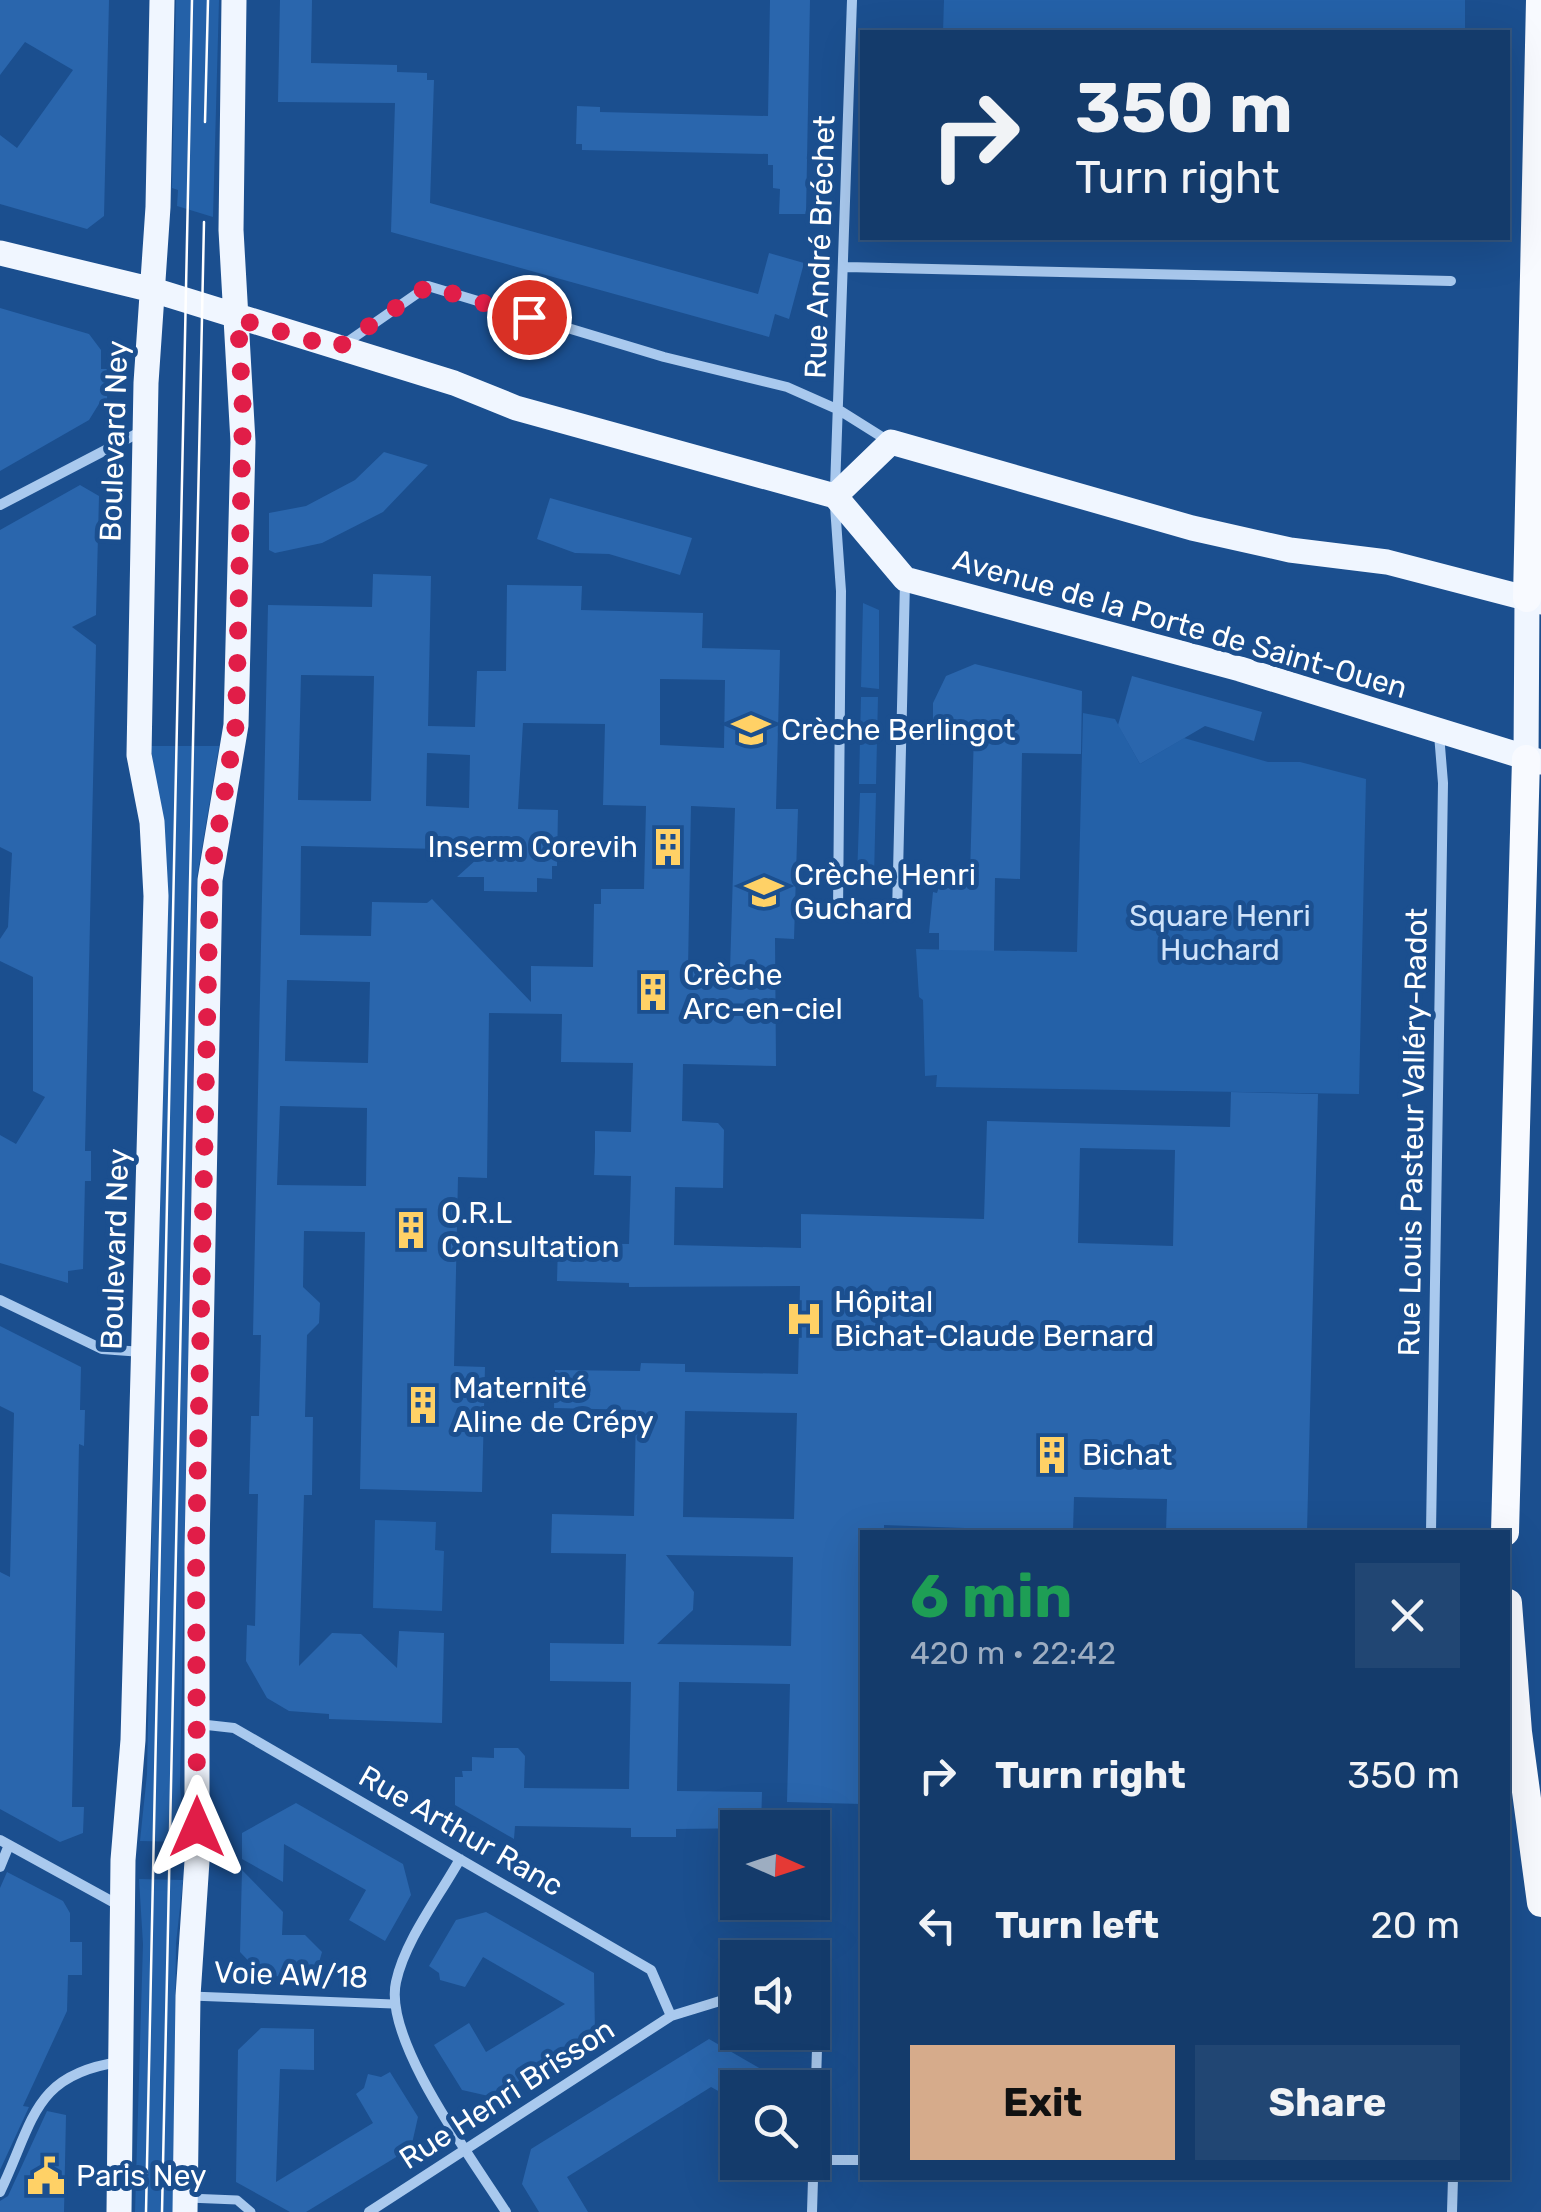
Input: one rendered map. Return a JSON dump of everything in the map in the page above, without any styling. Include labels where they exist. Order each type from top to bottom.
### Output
[{"type":"highway","points":[[1534,600],[1540,0]]},
{"type":"highway","points":[[1505,1530],[1506,1417],[1534,761]]},
{"type":"highway","points":[[1510,1629],[1518,1732],[1541,1903]]},
{"type":"main road","name":"Boulevard Ney","points":[[118,2212],[123,1860],[133,1740],[156,881],[150,808],[139,755],[144,429],[153,290],[162,0]]},
{"type":"main road","points":[[185,2205],[188,1996],[198,1861],[210,880],[236,724],[243,412],[231,230],[234,0]]},
{"type":"main road","points":[[0,253],[153,290],[454,383],[516,408],[835,496],[891,442],[1192,528],[1290,550],[1387,562],[1534,600],[1534,761]]},
{"type":"main road","name":"Avenue de la Porte de Saint-Ouen","points":[[835,496],[905,579],[1240,669],[1534,761]]},
{"type":"street","name":"Rue André Bréchet","points":[[852,0],[846,267],[835,496],[841,591],[838,912],[897,914],[905,579]]},
{"type":"street","points":[[846,267],[1452,280]]},
{"type":"street","points":[[337,348],[428,286],[664,357],[787,387],[839,410],[891,442]]},
{"type":"street","points":[[0,505],[144,429]]},
{"type":"street","name":"Rue Louis Pasteur Valléry-Radot","points":[[1431,1530],[1443,784],[1439,732]]},
{"type":"street","points":[[0,1300],[102,1349],[144,1352]]},
{"type":"street","name":"Rue Arthur Ranc","points":[[197,1724],[234,1728],[651,1970],[670,2016]]},
{"type":"street","points":[[0,1867],[4,1843],[125,1909]]},
{"type":"street","points":[[460,1860],[400,1967],[393,2004],[410,2057],[506,2212]]},
{"type":"street","name":"Voie AW/18","points":[[188,1996],[393,2004]]},
{"type":"street","name":"Rue Henri Brisson","points":[[369,2212],[670,2016],[720,2000]]},
{"type":"street","points":[[0,2192],[51,2087],[84,2067],[122,2062]]},
{"type":"street","points":[[830,2160],[860,2160]]},
{"type":"street","points":[[812,2212],[813,2180]]},
{"type":"street","points":[[1452,2212],[1453,2180]]},
{"type":"street","points":[[185,2205],[238,2200],[251,2212]]},
{"type":"green space","points":[[176,0],[219,0],[213,217],[177,206],[178,190],[172,188]]},
{"type":"green space","points":[[944,0],[1465,0],[1465,30],[943,30]]},
{"type":"green space","points":[[863,603],[879,610],[879,689],[861,687]]},
{"type":"green space","points":[[861,697],[878,697],[876,784],[859,784]]},
{"type":"green space","name":"Square Henri Huchard","points":[[1083,713],[1115,719],[1140,764],[1184,738],[1268,762],[1300,762],[1366,779],[1359,1094],[936,1087],[937,1075],[925,1076],[923,1000],[919,997],[916,949],[1077,952]]},
{"type":"green space","points":[[151,746],[219,746],[197,877],[180,1786],[184,1842],[140,1841],[147,1774],[165,870]]},
{"type":"green space","points":[[860,793],[876,793],[874,878],[857,877]]},
{"type":"green space","points":[[375,1520],[436,1522],[435,1550],[444,1551],[442,1611],[373,1608]]},
{"type":"green space","points":[[139,1879],[183,1880],[176,1943],[173,2212],[135,2212],[143,1944]]},
{"type":"building","points":[[0,0],[109,0],[104,216],[87,229],[0,204],[0,135],[17,148],[73,70],[25,42],[0,75]]},
{"type":"building","points":[[280,0],[312,0],[311,63],[397,65],[397,72],[427,73],[427,80],[434,80],[430,203],[758,294],[769,253],[804,263],[789,319],[775,314],[769,337],[391,232],[395,103],[278,102]]},
{"type":"building","points":[[770,0],[810,0],[806,214],[779,214],[780,189],[773,188],[773,165],[768,165],[768,154],[582,150],[582,144],[576,144],[577,106],[600,107],[600,112],[768,116]]},
{"type":"building","points":[[0,308],[89,334],[101,350],[101,369],[108,369],[107,399],[102,399],[89,420],[0,471]]},
{"type":"building","points":[[384,452],[428,465],[383,512],[322,543],[275,553],[269,550],[269,513],[306,506],[355,480]]},
{"type":"building","points":[[80,485],[99,496],[96,615],[72,627],[96,645],[85,1151],[91,1151],[91,1181],[85,1181],[83,1269],[68,1271],[68,1283],[0,1263],[0,1135],[16,1144],[45,1097],[33,1091],[33,977],[0,961],[0,939],[8,927],[12,853],[0,847],[0,530]]},
{"type":"building","points":[[550,498],[692,538],[680,575],[609,554],[575,553],[537,539]]},
{"type":"building","points":[[373,574],[431,576],[428,726],[475,727],[477,671],[506,671],[507,585],[582,586],[581,610],[703,613],[702,648],[780,650],[776,809],[798,809],[794,939],[775,938],[776,1066],[683,1064],[682,1121],[718,1123],[724,1130],[723,1188],[675,1187],[674,1245],[801,1248],[801,1214],[984,1219],[987,1121],[1230,1127],[1231,1092],[1318,1094],[1307,1530],[1166,1530],[1167,1499],[1074,1497],[1073,1530],[884,1525],[884,1530],[860,1530],[860,1804],[787,1802],[790,1684],[679,1682],[677,1791],[762,1792],[762,1810],[720,1810],[720,1828],[676,1829],[676,1837],[631,1837],[631,1828],[515,1826],[514,1839],[455,1805],[455,1777],[463,1777],[462,1771],[472,1771],[472,1757],[494,1758],[494,1748],[518,1748],[525,1756],[524,1788],[629,1789],[631,1682],[550,1681],[550,1643],[624,1644],[626,1554],[551,1553],[552,1514],[634,1516],[636,1410],[554,1408],[555,1370],[640,1371],[641,1363],[685,1364],[685,1372],[798,1374],[800,1286],[629,1287],[629,1283],[557,1281],[558,1243],[629,1244],[631,1176],[594,1175],[595,1131],[631,1132],[633,1063],[561,1062],[562,1014],[489,1013],[487,1178],[458,1177],[454,1366],[485,1367],[482,1492],[360,1489],[365,1232],[304,1231],[303,1287],[320,1303],[319,1323],[307,1335],[305,1417],[313,1417],[312,1495],[304,1495],[299,1666],[332,1633],[361,1634],[397,1668],[399,1631],[444,1633],[442,1723],[329,1719],[329,1714],[289,1711],[267,1698],[246,1661],[247,1625],[255,1626],[258,1494],[249,1494],[251,1416],[259,1416],[261,1335],[253,1335],[268,605],[372,607]],"holes":[[[301,675],[374,676],[371,801],[298,800]],[[660,679],[725,680],[724,748],[660,745]],[[523,723],[605,724],[603,805],[646,806],[644,889],[601,889],[601,904],[594,904],[593,967],[531,966],[531,1002],[432,899],[427,903],[372,902],[371,936],[300,935],[301,846],[487,850],[457,877],[484,877],[484,891],[537,892],[537,878],[552,879],[552,866],[557,866],[558,810],[518,809]],[[427,753],[470,755],[469,808],[426,806]],[[691,806],[735,808],[730,970],[688,969]],[[287,980],[370,982],[368,1063],[285,1061]],[[280,1106],[367,1108],[366,1186],[277,1185]],[[1080,1148],[1175,1150],[1173,1246],[1078,1243]],[[685,1411],[797,1413],[794,1519],[683,1517]],[[666,1555],[793,1557],[791,1646],[657,1644],[693,1610],[694,1592]]]},
{"type":"building","points":[[975,664],[1082,691],[1081,754],[1022,753],[1020,879],[995,878],[994,951],[939,950],[939,933],[929,933],[933,892],[937,893],[942,877],[959,882],[960,876],[970,876],[974,731],[933,730],[933,703],[946,676]]},
{"type":"building","points":[[1132,676],[1262,712],[1254,741],[1205,726],[1140,764],[1118,725]]},
{"type":"building","points":[[0,1326],[81,1367],[80,1410],[85,1410],[84,1446],[79,1444],[72,1807],[84,1807],[83,1833],[60,1842],[0,1809],[0,1572],[10,1577],[14,1413],[0,1406]]},
{"type":"building","points":[[296,1803],[403,1864],[411,1895],[385,1941],[349,1920],[366,1890],[284,1844],[283,1882],[242,1859],[242,1833]]},
{"type":"building","points":[[242,1870],[283,1912],[282,1935],[305,1935],[322,1952],[315,1977],[263,1976],[240,1952]]},
{"type":"building","points":[[7,1872],[63,1901],[70,1913],[70,1942],[82,1942],[82,1975],[68,1975],[67,2011],[23,2106],[29,2107],[0,2170],[0,1888]]},
{"type":"building","points":[[486,1912],[594,1973],[595,2034],[493,2097],[462,2090],[434,2045],[469,2023],[486,2052],[565,2004],[483,1957],[465,1987],[440,1980],[439,1973],[429,1966],[456,1920]]},
{"type":"building","points":[[261,2028],[314,2029],[314,2070],[280,2069],[276,2182],[373,2123],[356,2094],[364,2088],[368,2074],[381,2077],[390,2072],[418,2117],[411,2148],[306,2212],[290,2212],[236,2182],[238,2050]]},
{"type":"building","points":[[709,2039],[720,2045],[720,2050],[728,2050],[763,2070],[720,2070],[720,2092],[711,2087],[567,2177],[588,2212],[539,2212],[522,2184],[531,2149]]},
{"type":"building","points":[[47,2111],[66,2115],[64,2212],[0,2212],[0,2201],[8,2196]]},
{"type":"tram line","points":[[146,2212],[192,0]]},
{"type":"tram line","points":[[205,122],[208,0]]},
{"type":"tram line","points":[[162,2212],[204,222]]},
{"type":"place","name":"Crèche Berlingot","points":[[751,730]]},
{"type":"place","name":"Inserm Corevih","points":[[668,847]]},
{"type":"place","name":"Crèche Henri Guchard","points":[[764,892]]},
{"type":"place","name":"Crèche Arc-en-ciel","points":[[653,992]]},
{"type":"place","name":"O.R.L Consultation","points":[[411,1230]]},
{"type":"place","name":"Hôpital Bichat-Claude Bernard","points":[[804,1319]]},
{"type":"place","name":"Maternité Aline de Crépy","points":[[423,1405]]},
{"type":"place","name":"Bichat","points":[[1052,1455]]},
{"type":"place","name":"Paris Ney","points":[[46,2176]]},
{"type":"route","points":[[197,1827],[196,1550],[210,880],[236,724],[243,412],[238,319],[337,348],[428,286],[529,317]]}]
